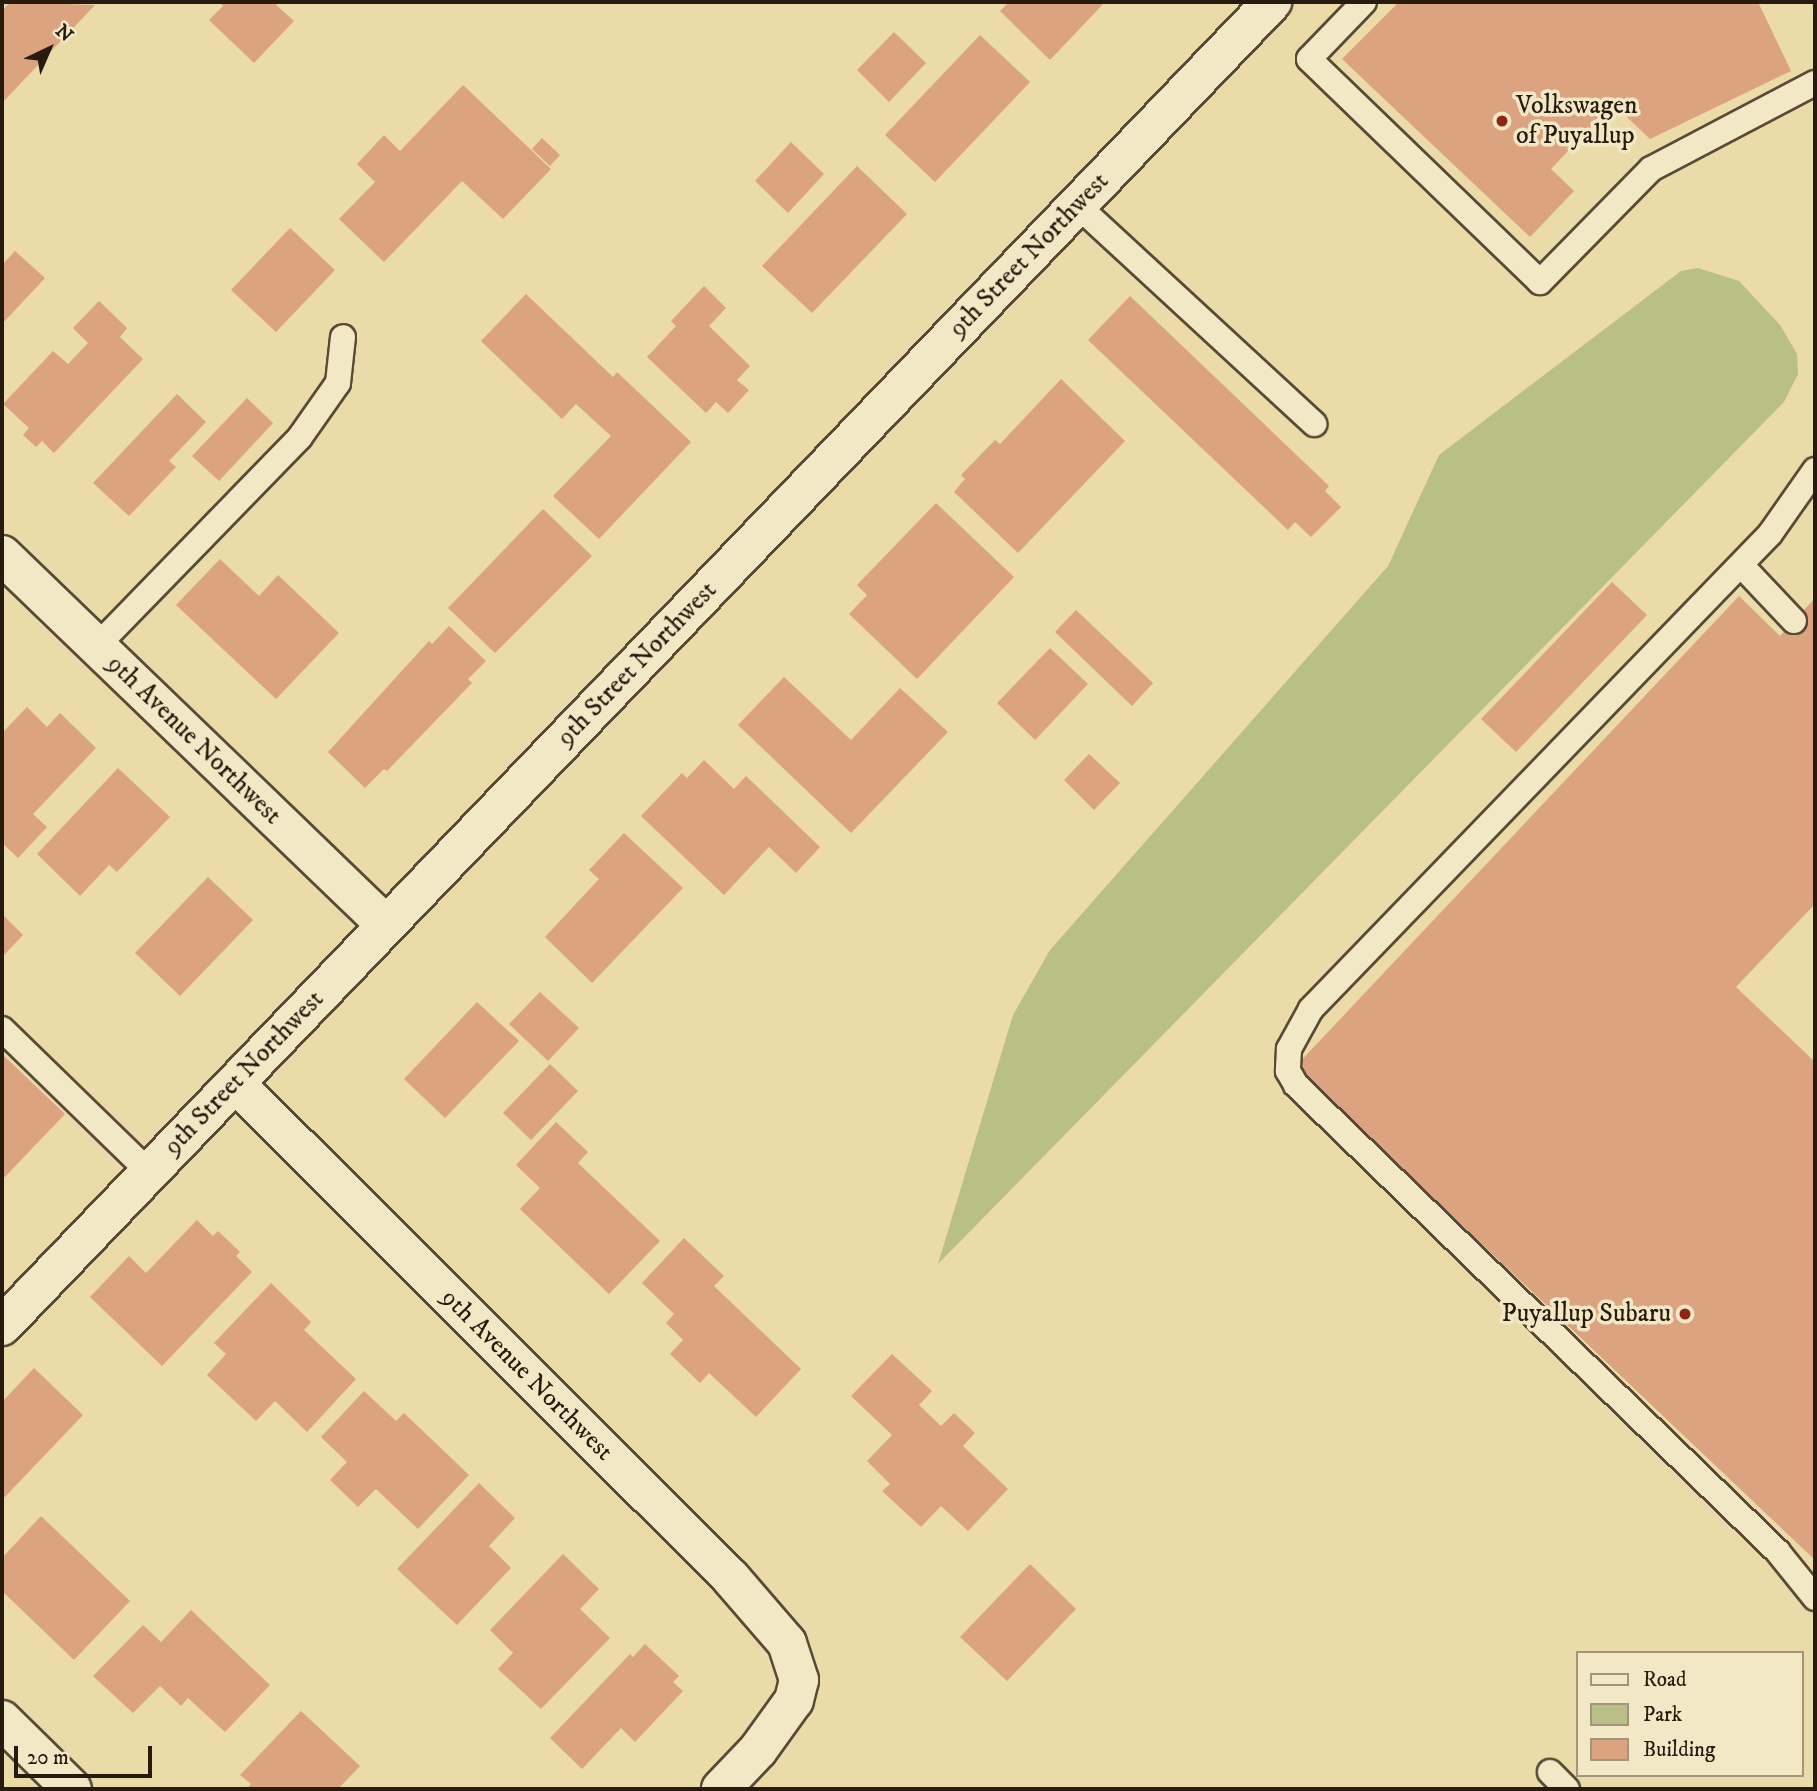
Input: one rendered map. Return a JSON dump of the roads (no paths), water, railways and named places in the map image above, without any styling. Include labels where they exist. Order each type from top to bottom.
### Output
[{"type":"street","name":"9th Street Northwest","points":[[2,1326],[1272,2]]},
{"type":"street","name":"9th Avenue Northwest","points":[[2,555],[386,925]]},
{"type":"street","name":"9th Avenue Northwest","points":[[235,1083],[730,1577],[787,1643],[799,1680],[794,1700],[758,1750],[720,1789]]},
{"type":"street","points":[[2,1720],[72,1789]]},
{"type":"lane","points":[[1364,2],[1309,59],[1540,282],[1651,169],[1815,83]]},
{"type":"lane","points":[[1077,205],[1314,424]]},
{"type":"lane","points":[[97,646],[300,437],[338,383],[343,337]]},
{"type":"lane","points":[[1815,470],[1783,519],[1741,565],[1311,1009],[1289,1049],[1288,1071],[1323,1112],[1779,1552],[1815,1598]]},
{"type":"lane","points":[[1741,565],[1794,621]]},
{"type":"lane","points":[[2,1029],[149,1172]]},
{"type":"place","name":"Volkswagen of Puyallup","points":[[1502,121]]},
{"type":"place","name":"Puyallup Subaru","points":[[1685,1314]]}]
